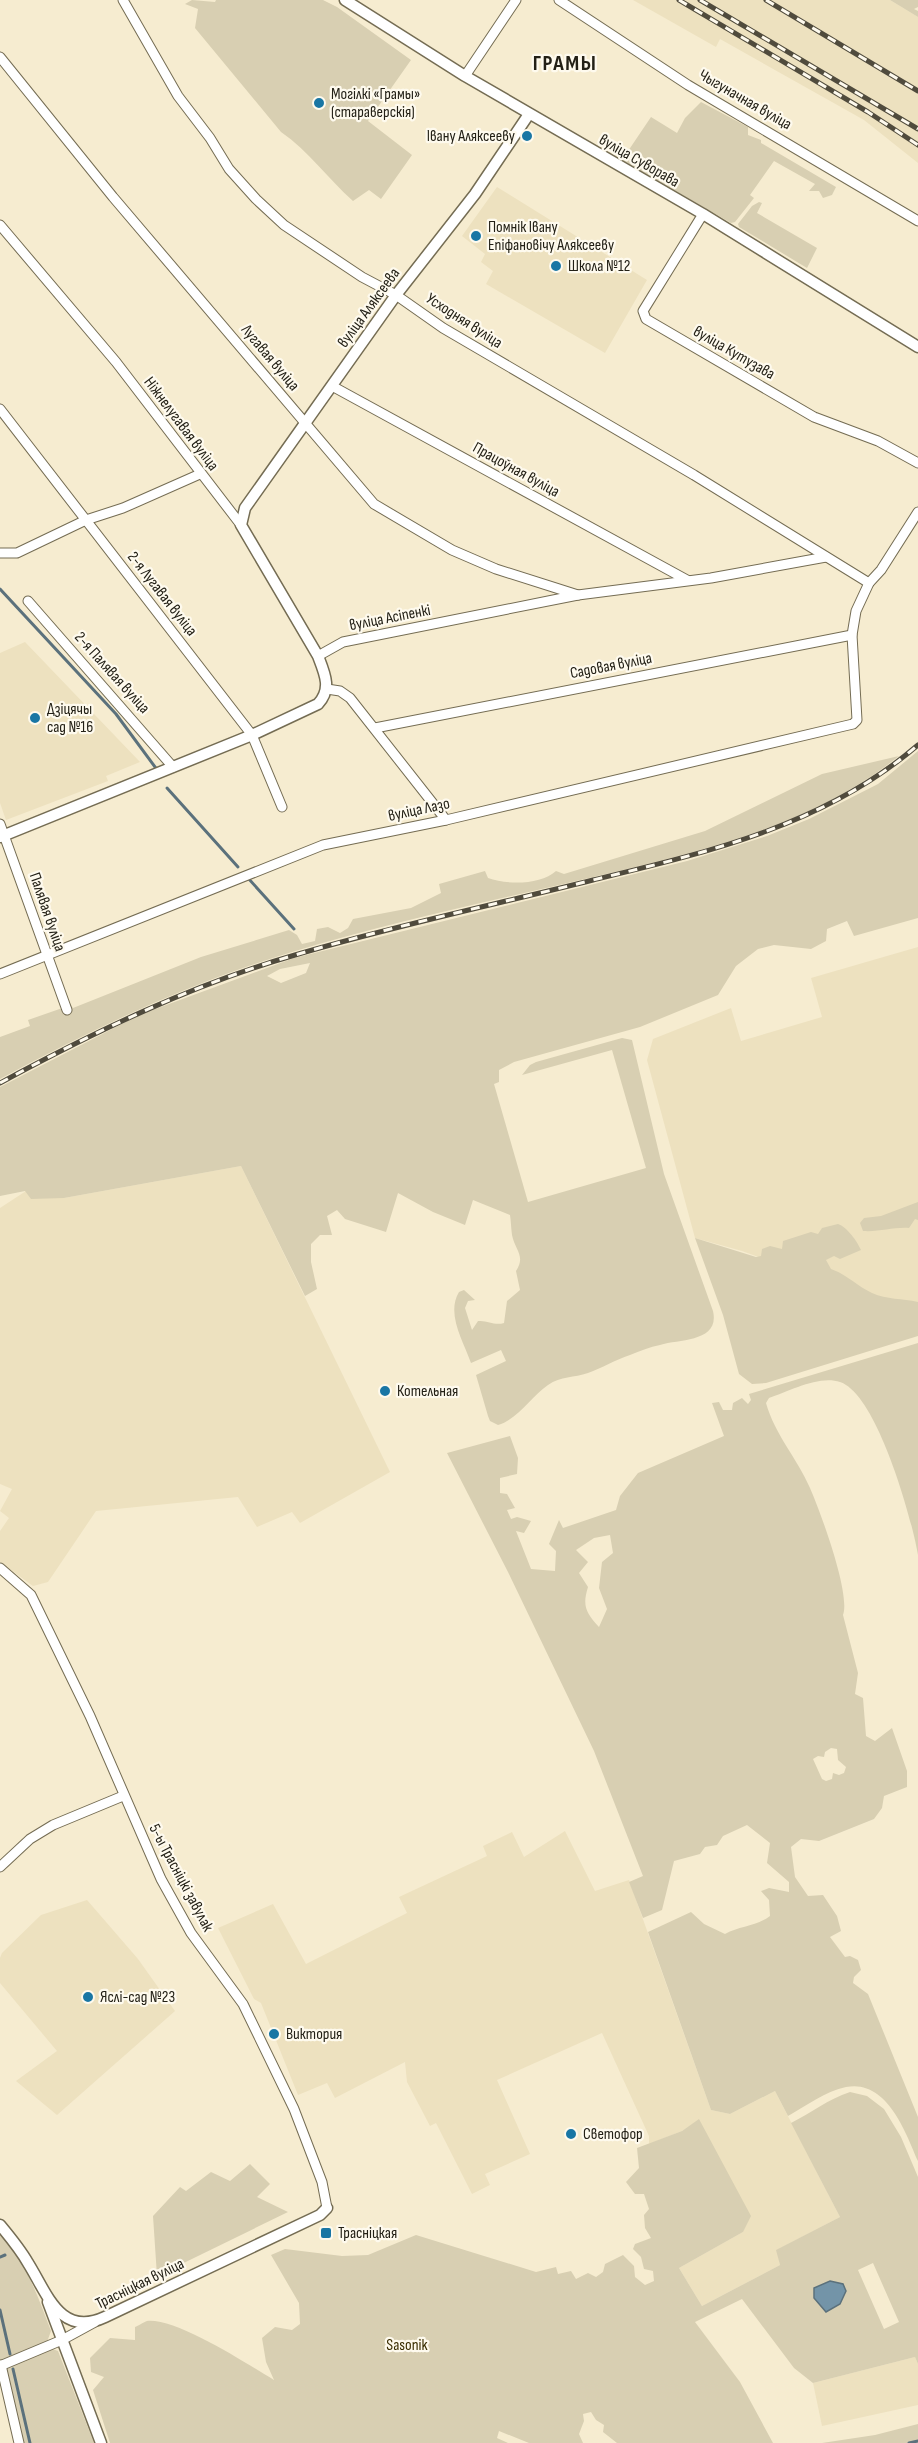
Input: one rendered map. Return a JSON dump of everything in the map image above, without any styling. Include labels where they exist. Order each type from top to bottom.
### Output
[{"type":"street","name":"Усходняя вуліца","points":[[123,0],[178,96],[210,138],[229,168],[256,199],[284,225],[321,251],[396,295],[443,328],[733,498],[869,583]]},
{"type":"street","name":"вуліца Суворава","points":[[345,0],[465,76],[703,214],[918,347]]},
{"type":"street","points":[[465,76],[516,0]]},
{"type":"street","name":"Чыгуначная вуліца","points":[[560,0],[688,85],[918,221]]},
{"type":"street","name":"Лугавая вуліца","points":[[0,57],[113,197],[375,504],[452,550],[496,568],[578,595]]},
{"type":"street","name":"вуліца Аляксеева","points":[[241,525],[245,508],[396,295],[463,211],[529,114]]},
{"type":"street","name":"вуліца Кутузава","points":[[703,214],[643,311],[646,318],[814,417],[878,441],[918,464]]},
{"type":"street","name":"Ніжнелугавая вуліца","points":[[0,225],[116,362],[241,525],[318,657]]},
{"type":"street","name":"Працоўная вуліца","points":[[332,386],[687,580]]},
{"type":"street","name":"2-я Лугавая вуліца","points":[[0,409],[252,735],[282,807]]},
{"type":"street","points":[[0,553],[17,553],[86,520],[123,508],[200,474]]},
{"type":"street","points":[[852,634],[856,611],[869,583],[881,570],[918,512]]},
{"type":"street","name":"вуліца Асіпенкі","points":[[318,657],[343,642],[578,595],[826,557]]},
{"type":"street","name":"2-я Палявая вуліца","points":[[28,601],[173,766]]},
{"type":"street","name":"вуліца Лазо","points":[[0,974],[323,845],[446,820],[841,727],[857,720],[852,634]]},
{"type":"street","name":"Садовая вуліца","points":[[375,728],[852,634]]},
{"type":"street","points":[[2,836],[252,735],[318,704],[327,689],[318,657]]},
{"type":"street","points":[[327,689],[340,691],[350,699],[446,820]]},
{"type":"street","name":"Палявая вуліца","points":[[0,824],[2,836],[67,1010]]},
{"type":"street","name":"5-ы Трасніцкі завулак","points":[[2,1572],[31,1595],[90,1716],[161,1879],[190,1933],[243,2004],[294,2109],[322,2181],[327,2208]]},
{"type":"street","points":[[0,1867],[30,1839],[53,1825],[123,1796]]},
{"type":"street","name":"Трасніцкая вуліца","points":[[0,2225],[27,2261],[46,2296],[66,2318],[82,2323],[95,2322],[320,2215],[327,2208]]},
{"type":"street","points":[[46,2296],[101,2443]]},
{"type":"street","points":[[19,2443],[1,2365],[62,2340],[95,2322]]},
{"type":"shaded area","points":[[633,0],[890,0],[918,17],[918,163],[864,120],[720,39],[716,47]]},
{"type":"shaded area","name":"Школа №12","points":[[497,187],[647,280],[605,353],[486,284],[493,271],[481,262],[485,254],[462,236]]},
{"type":"shaded area","points":[[25,642],[140,762],[106,776],[108,781],[6,820],[0,803],[0,653]]},
{"type":"shaded area","points":[[918,947],[918,1315],[742,1251],[695,1238],[647,1060],[653,1039],[731,1008],[741,1041],[822,1017],[811,978]]},
{"type":"shaded area","points":[[241,1166],[390,1472],[300,1523],[292,1512],[257,1527],[238,1497],[96,1511],[48,1582],[33,1586],[0,1562],[0,1531],[9,1518],[0,1511],[12,1489],[0,1484],[0,1208],[26,1191],[64,1198]]},
{"type":"shaded area","points":[[565,1831],[595,1891],[629,1880],[711,2110],[730,2114],[775,2091],[840,2217],[777,2250],[780,2265],[702,2306],[679,2268],[743,2232],[699,2120],[682,2131],[649,2144],[649,2136],[602,2033],[497,2080],[530,2154],[485,2174],[490,2185],[472,2194],[436,2123],[430,2126],[407,2082],[405,2062],[335,2098],[327,2083],[298,2095],[261,2003],[254,1999],[218,1928],[273,1904],[306,1964],[407,1913],[399,1897],[487,1856],[483,1846],[512,1832],[524,1857]]},
{"type":"shaded area","name":"Яслі-сад №23","points":[[87,1900],[138,1959],[175,2011],[57,2115],[16,2081],[57,2051],[0,1983],[0,1958],[2,1953],[41,1915]]},
{"type":"shaded area","points":[[915,2357],[918,2364],[918,2405],[822,2426],[813,2383]]},
{"type":"green space","name":"Могілкі «Грамы» (стараверскія)","points":[[192,0],[215,2],[216,0],[323,0],[337,7],[411,60],[368,121],[412,155],[381,199],[369,190],[353,201],[301,148],[281,132],[195,28],[198,9],[185,4]]},
{"type":"green space","points":[[890,0],[918,0],[918,7],[914,9],[918,11],[918,17]]},
{"type":"green space","points":[[701,102],[748,127],[748,135],[761,140],[761,143],[836,187],[832,195],[823,198],[819,191],[809,191],[815,184],[774,161],[750,195],[754,198],[735,222],[731,223],[622,160],[651,117],[677,133],[685,118]]},
{"type":"green space","points":[[759,202],[762,203],[757,213],[817,248],[807,268],[739,227],[738,224],[752,206]]},
{"type":"green space","points":[[918,751],[918,918],[854,936],[847,921],[827,929],[826,941],[811,949],[774,945],[758,949],[736,966],[718,995],[640,1027],[514,1062],[499,1070],[499,1082],[494,1084],[528,1202],[646,1168],[612,1050],[522,1075],[530,1065],[536,1062],[622,1038],[632,1040],[664,1174],[713,1311],[714,1321],[711,1329],[705,1334],[649,1348],[588,1373],[553,1382],[512,1418],[498,1425],[490,1421],[476,1375],[506,1361],[501,1350],[471,1363],[457,1327],[454,1309],[459,1292],[464,1290],[475,1300],[468,1301],[465,1308],[472,1330],[478,1321],[504,1323],[507,1301],[520,1290],[516,1271],[520,1257],[512,1235],[510,1215],[473,1200],[465,1225],[433,1212],[398,1193],[386,1232],[345,1219],[337,1210],[327,1216],[332,1235],[320,1235],[311,1244],[311,1262],[317,1289],[305,1296],[241,1166],[64,1198],[31,1199],[25,1191],[0,1196],[0,1087],[139,1015],[294,958],[687,861],[767,836],[809,819],[878,784]],"holes":[[[310,963],[306,973],[281,983],[267,976],[280,969]]]},
{"type":"green space","points":[[899,756],[866,780],[832,800],[759,831],[683,855],[370,930],[254,964],[143,1008],[0,1079],[0,1037],[30,1026],[28,1020],[71,1005],[73,1008],[201,957],[289,930],[297,935],[302,944],[315,941],[317,929],[328,927],[340,933],[348,928],[353,919],[411,908],[441,893],[439,884],[485,871],[488,878],[514,883],[542,879],[556,871],[564,874],[705,831],[822,774]]},
{"type":"green space","points":[[918,1202],[918,1220],[915,1219],[909,1228],[863,1231],[860,1223],[864,1218],[881,1216]]},
{"type":"green space","points":[[838,1224],[845,1228],[861,1250],[840,1259],[834,1256],[826,1260],[831,1269],[878,1295],[918,1302],[918,1336],[766,1383],[752,1384],[739,1374],[723,1315],[695,1238],[756,1257],[761,1256],[762,1249],[770,1246],[782,1249],[783,1241],[811,1232],[818,1234],[822,1228]]},
{"type":"green space","points":[[918,1343],[918,1555],[891,1460],[867,1409],[854,1391],[832,1380],[814,1382],[769,1398],[766,1403],[780,1436],[810,1488],[833,1552],[843,1590],[843,1615],[858,1673],[855,1694],[863,1698],[866,1736],[875,1741],[892,1728],[907,1771],[907,1787],[884,1796],[882,1808],[874,1819],[819,1841],[801,1839],[791,1847],[795,1877],[808,1896],[823,1895],[837,1916],[841,1931],[830,1937],[845,1957],[850,1956],[858,1960],[861,1970],[854,1977],[853,1983],[868,1994],[918,2117],[918,2161],[893,2111],[873,2091],[860,2087],[846,2087],[831,2092],[788,2116],[775,2091],[730,2114],[711,2110],[648,1932],[691,1912],[704,1924],[725,1934],[754,1924],[770,1916],[769,1900],[761,1891],[769,1888],[789,1892],[789,1882],[767,1863],[770,1843],[747,1825],[723,1836],[717,1845],[705,1847],[700,1854],[674,1861],[662,1910],[643,1918],[629,1882],[643,1876],[594,1751],[508,1572],[447,1453],[510,1436],[518,1458],[517,1474],[500,1478],[500,1493],[507,1494],[515,1508],[507,1510],[511,1519],[517,1517],[531,1521],[524,1533],[516,1531],[531,1569],[555,1571],[556,1551],[549,1544],[559,1520],[563,1528],[616,1510],[620,1496],[638,1473],[724,1436],[712,1403],[719,1402],[723,1410],[732,1410],[733,1403],[742,1398],[748,1404],[751,1400],[749,1394]],"holes":[[[610,1535],[613,1553],[602,1562],[599,1588],[607,1609],[599,1627],[586,1609],[585,1599],[588,1587],[579,1573],[588,1562],[576,1550],[594,1538]],[[831,1748],[837,1749],[838,1760],[846,1767],[844,1773],[839,1775],[833,1773],[832,1779],[826,1781],[822,1779],[813,1759],[818,1756],[824,1757],[825,1752]]]},
{"type":"green space","name":"Sasonik","points":[[850,2092],[867,2096],[884,2109],[901,2137],[918,2177],[918,2364],[915,2357],[813,2383],[794,2368],[742,2299],[695,2322],[740,2382],[773,2443],[617,2443],[603,2432],[604,2425],[596,2420],[591,2412],[583,2414],[584,2421],[579,2434],[583,2443],[529,2443],[499,2431],[497,2438],[508,2443],[110,2443],[93,2390],[104,2377],[91,2372],[90,2358],[110,2338],[135,2340],[135,2327],[147,2321],[160,2322],[193,2334],[274,2380],[266,2362],[262,2338],[275,2327],[292,2330],[300,2324],[299,2303],[271,2255],[285,2249],[342,2256],[368,2255],[416,2235],[536,2272],[556,2267],[558,2274],[571,2271],[576,2279],[588,2273],[596,2277],[603,2272],[605,2264],[623,2255],[634,2266],[635,2277],[645,2285],[654,2281],[653,2271],[644,2269],[641,2257],[633,2249],[635,2244],[651,2238],[645,2228],[644,2215],[649,2209],[644,2194],[635,2194],[626,2182],[639,2168],[637,2148],[682,2131],[699,2119],[751,2216],[743,2232],[679,2268],[702,2306],[780,2265],[776,2250],[840,2217],[791,2123]],"holes":[[[873,2263],[899,2322],[884,2329],[858,2270]]]},
{"type":"green space","points":[[250,2164],[270,2184],[257,2197],[288,2212],[157,2276],[153,2216],[180,2187],[186,2191],[211,2172],[230,2181]]},
{"type":"green space","points":[[0,2234],[24,2268],[51,2331],[47,2342],[0,2360]]},
{"type":"green space","points":[[50,2348],[58,2351],[94,2443],[21,2443],[6,2369],[8,2366]]},
{"type":"green space","points":[[918,2424],[918,2443],[822,2443],[875,2435]]},
{"type":"water","points":[[830,2281],[843,2284],[846,2291],[840,2304],[826,2312],[814,2298],[814,2288]]},
{"type":"waterway","points":[[0,589],[116,714],[158,771]]},
{"type":"waterway","points":[[167,788],[238,867]]},
{"type":"waterway","points":[[248,878],[294,929]]},
{"type":"waterway","points":[[0,2257],[5,2255]]},
{"type":"waterway","points":[[0,2310],[10,2354]]},
{"type":"waterway","points":[[13,2369],[30,2443]]},
{"type":"waterway","points":[[909,2443],[918,2441]]},
{"type":"railway","points":[[679,0],[868,112],[918,145]]},
{"type":"railway","points":[[700,0],[918,129]]},
{"type":"railway","points":[[766,0],[918,91]]},
{"type":"railway","points":[[0,1083],[144,1011],[256,967],[369,935],[680,858],[764,832],[844,796],[882,773],[918,745]]},
{"type":"place","name":"Могілкі «Грамы» (стараверскія)","points":[[319,103]]},
{"type":"place","name":"Івану Аляксееву","points":[[527,136]]},
{"type":"place","name":"Помнік Івану Епіфановічу Аляксееву","points":[[476,236]]},
{"type":"place","name":"Школа №12","points":[[556,266]]},
{"type":"place","name":"Дзіцячы сад №16","points":[[35,718]]},
{"type":"place","name":"Котельная","points":[[385,1391]]},
{"type":"place","name":"Яслі-сад №23","points":[[88,1997]]},
{"type":"place","name":"Виктория","points":[[274,2034]]},
{"type":"place","name":"Светофор","points":[[571,2134]]},
{"type":"place","name":"Трасніцкая","points":[[326,2233]]},
{"type":"district","name":"ГРАМЫ","points":[[565,63]]}]
